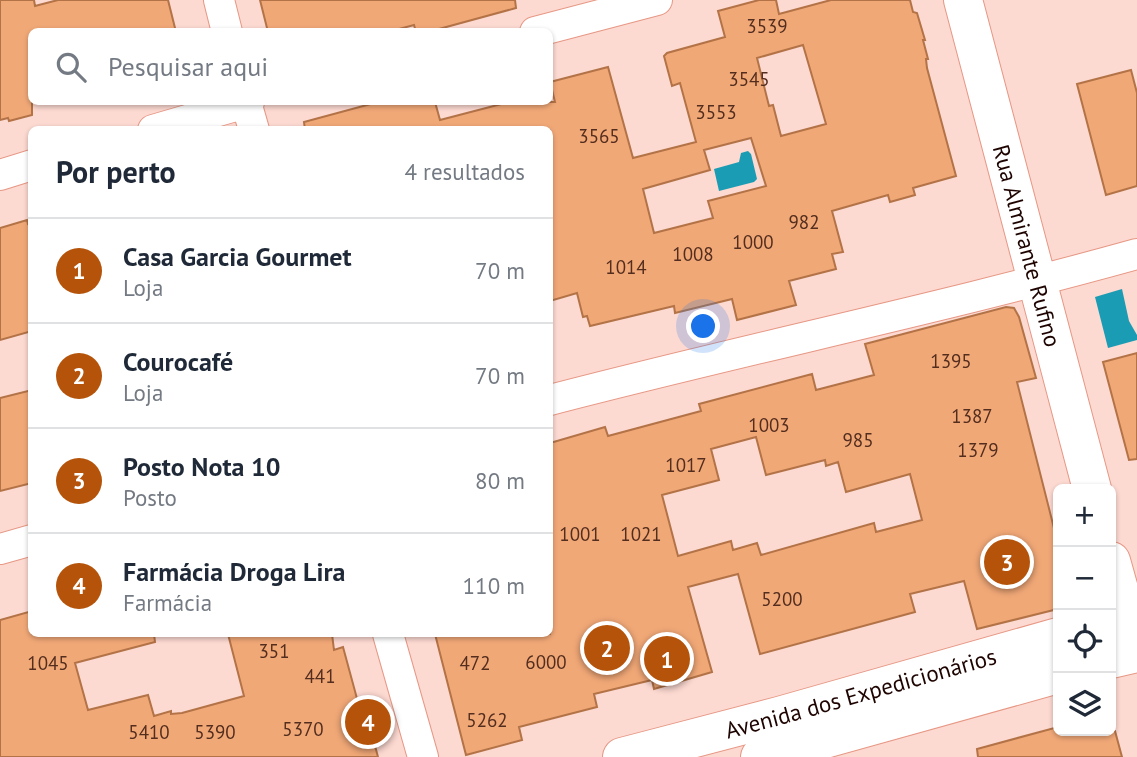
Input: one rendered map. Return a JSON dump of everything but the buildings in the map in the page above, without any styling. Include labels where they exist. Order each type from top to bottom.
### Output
[{"type":"main road","name":"Rua Almirante Rufino","points":[[963,0],[1091,484]]},
{"type":"main road","points":[[1116,580],[1130,632],[1116,652]]},
{"type":"main road","name":"Avenida dos Expedicionários","points":[[622,757],[791,713],[1053,638]]},
{"type":"main road","name":"Avenida dos Expedicionários","points":[[760,757],[1053,675]]},
{"type":"street","points":[[219,0],[226,28]]},
{"type":"street","points":[[550,28],[657,0]]},
{"type":"street","points":[[166,126],[237,105]]},
{"type":"street","points":[[248,105],[253,126]]},
{"type":"street","points":[[0,175],[28,166]]},
{"type":"street","points":[[553,399],[713,358],[1038,281],[1137,254]]},
{"type":"street","points":[[0,549],[28,541]]},
{"type":"street","points":[[389,637],[422,757]]},
{"type":"water","points":[[748,151],[757,179],[719,191],[714,169],[739,162],[741,153]]},
{"type":"water","points":[[1122,289],[1129,321],[1137,340],[1108,348],[1095,297]]},
{"type":"place","name":"Posto Nota 10","points":[[1007,562]]},
{"type":"place","name":"Courocafé","points":[[607,648]]},
{"type":"place","name":"Casa Garcia Gourmet","points":[[667,659]]},
{"type":"place","name":"Farmácia Droga Lira","points":[[368,722]]}]
